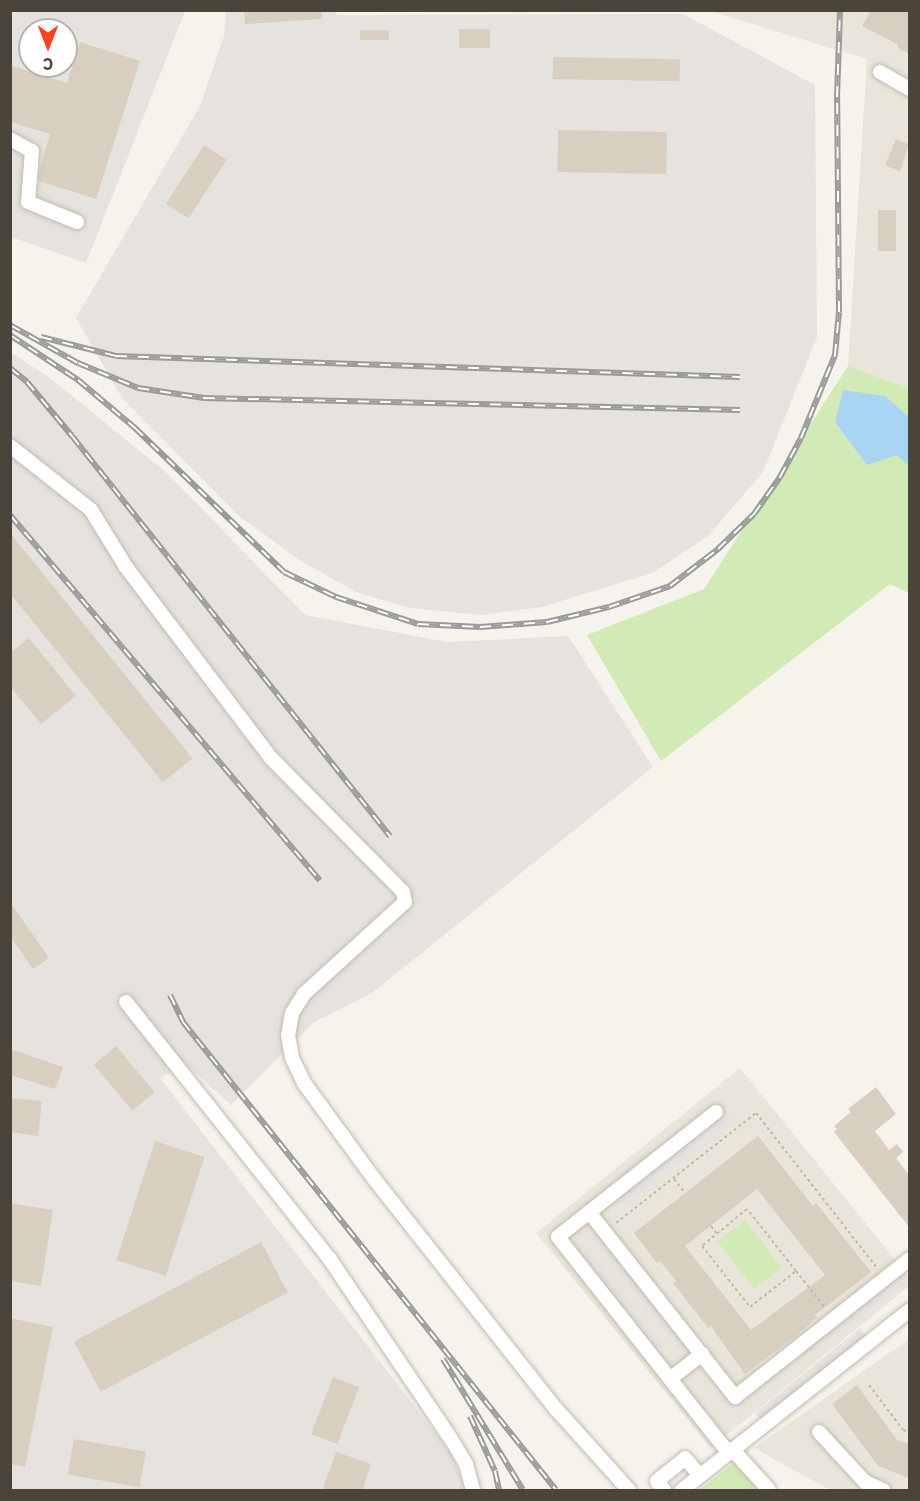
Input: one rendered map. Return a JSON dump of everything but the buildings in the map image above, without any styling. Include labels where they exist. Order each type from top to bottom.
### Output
[{"type":"street","points":[[879,72],[909,89]]},
{"type":"street","points":[[10,139],[32,151],[28,202],[76,222]]},
{"type":"street","points":[[10,446],[91,510],[126,567],[271,758],[404,892],[405,902],[304,994],[291,1013],[288,1035],[291,1058],[304,1083],[375,1180],[556,1409],[629,1491]]},
{"type":"street","points":[[126,1002],[329,1258],[451,1439],[466,1464],[473,1491]]},
{"type":"street","points":[[716,1112],[558,1237],[670,1379],[730,1451],[769,1491]]},
{"type":"street","points":[[589,1212],[735,1396],[909,1259]]},
{"type":"street","points":[[682,1491],[909,1310]]},
{"type":"street","points":[[670,1379],[702,1354]]},
{"type":"street","points":[[819,1432],[865,1482],[884,1491]]},
{"type":"street","points":[[664,1491],[657,1481],[685,1458],[700,1476]]},
{"type":"path","points":[[605,1232],[756,1113],[886,1278]]},
{"type":"path","points":[[673,1178],[685,1193]]},
{"type":"path","points":[[796,1271],[750,1307],[702,1246],[747,1209],[834,1319]]},
{"type":"path","points":[[711,1226],[717,1234]]},
{"type":"path","points":[[869,1384],[903,1430],[909,1432]]},
{"type":"shaded area","points":[[335,10],[336,15],[683,14],[815,85],[817,337],[763,472],[708,536],[652,573],[542,607],[481,615],[410,608],[356,592],[301,561],[239,516],[122,398],[76,318],[200,106],[224,36],[226,11]]},
{"type":"shaded area","points":[[11,11],[185,11],[86,263],[11,237]]},
{"type":"shaded area","points":[[710,11],[909,11],[909,388],[848,366],[867,59]]},
{"type":"shaded area","points":[[10,352],[50,378],[168,474],[305,615],[447,642],[568,636],[653,767],[372,993],[313,1023],[231,1105],[186,1064],[160,1078],[453,1456],[465,1490],[11,1490]]},
{"type":"shaded area","points":[[740,1068],[909,1277],[909,1286],[711,1448],[536,1233]]},
{"type":"shaded area","points":[[726,1114],[733,1123],[625,1207],[618,1198]]},
{"type":"shaded area","points":[[597,1230],[685,1343],[678,1348],[590,1236]]},
{"type":"shaded area","points":[[589,1250],[665,1347],[656,1354],[580,1257]]},
{"type":"shaded area","points":[[902,1273],[909,1283],[728,1410],[721,1400]]},
{"type":"shaded area","points":[[860,1328],[868,1338],[763,1423],[755,1413]]},
{"type":"shaded area","points":[[909,1339],[909,1490],[830,1490],[754,1448]]},
{"type":"green space","points":[[848,366],[909,388],[909,593],[890,584],[661,761],[587,635],[704,589]]},
{"type":"green space","points":[[745,1220],[782,1267],[754,1289],[717,1242]]},
{"type":"green space","points":[[734,1463],[759,1490],[699,1490]]},
{"type":"water","points":[[843,390],[885,396],[909,417],[909,466],[897,455],[867,465],[835,422]]},
{"type":"railway","points":[[10,335],[78,380],[135,428],[284,572],[336,597],[418,624],[480,627],[547,622],[609,607],[670,586],[718,549],[754,514],[780,477],[801,438],[835,355],[839,312],[837,97],[840,10]]},
{"type":"railway","points":[[10,325],[78,363],[138,388],[204,398],[740,410]]},
{"type":"railway","points":[[41,337],[116,356],[740,377]]},
{"type":"railway","points":[[10,368],[27,382],[72,436],[390,836]]},
{"type":"railway","points":[[10,515],[320,880]]},
{"type":"railway","points":[[170,995],[183,1022],[556,1490]]},
{"type":"railway","points":[[443,1359],[523,1490]]},
{"type":"railway","points":[[470,1416],[495,1471],[499,1490]]}]
